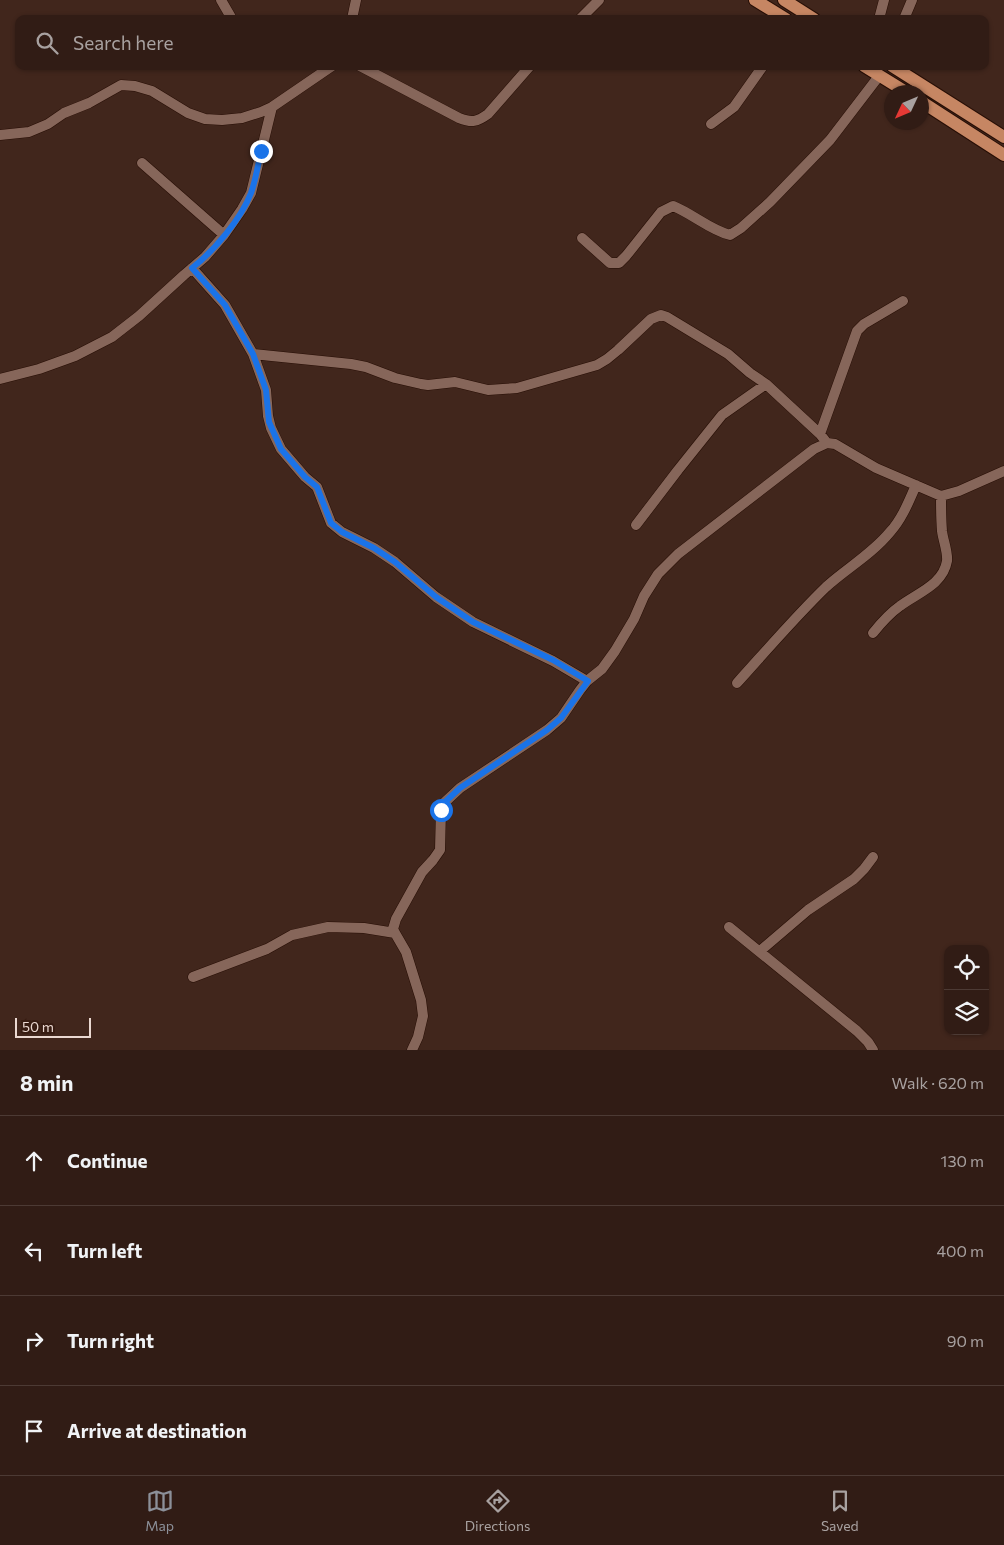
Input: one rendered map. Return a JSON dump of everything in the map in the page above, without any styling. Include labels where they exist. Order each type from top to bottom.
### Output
[{"type":"main road","points":[[755,0],[779,15]]},
{"type":"main road","points":[[784,0],[808,15]]},
{"type":"main road","points":[[870,70],[894,85]]},
{"type":"main road","points":[[898,70],[1004,137]]},
{"type":"main road","points":[[929,107],[1004,155]]},
{"type":"street","points":[[221,0],[230,15]]},
{"type":"street","points":[[353,15],[356,0]]},
{"type":"street","points":[[584,15],[599,0]]},
{"type":"street","points":[[880,15],[884,0]]},
{"type":"street","points":[[906,15],[912,0]]},
{"type":"street","points":[[0,136],[29,132],[48,124],[64,113],[89,103],[121,85],[135,86],[152,92],[188,113],[205,119],[242,118],[272,107],[326,70]]},
{"type":"street","points":[[368,70],[459,118],[471,122],[480,120],[488,114],[526,70]]},
{"type":"street","points":[[711,124],[734,107],[760,70]]},
{"type":"street","points":[[582,238],[610,263],[619,263],[661,212],[673,206],[686,211],[712,228],[730,235],[741,228],[770,202],[830,140],[879,76]]},
{"type":"street","points":[[0,378],[39,369],[75,356],[112,337],[139,316],[206,257],[224,235],[251,193],[272,107]]},
{"type":"street","points":[[142,163],[224,235]]},
{"type":"street","points":[[192,268],[225,305],[253,354],[266,390],[269,422],[281,449],[305,477],[317,487],[331,523],[342,532],[374,548],[395,562],[436,597],[473,622],[553,660],[588,681]]},
{"type":"street","points":[[820,434],[857,331],[864,324],[904,301]]},
{"type":"street","points":[[253,354],[351,364],[421,384],[455,382],[488,390],[500,390],[517,388],[597,365],[618,350],[651,319],[661,316],[674,320],[728,354],[766,384],[828,443]]},
{"type":"street","points":[[636,524],[722,415],[766,384]]},
{"type":"street","points":[[412,1050],[418,1037],[423,1016],[421,1000],[406,952],[394,928],[396,919],[422,872],[440,850],[441,810],[445,802],[460,788],[547,730],[561,718],[588,681],[602,669],[615,651],[658,574],[678,554],[814,449],[828,443],[835,444],[876,468],[940,496],[1004,472]]},
{"type":"street","points":[[736,683],[826,588],[852,565],[873,550],[891,532],[916,485]]},
{"type":"street","points":[[873,633],[901,605],[939,579],[944,570],[947,560],[942,529],[940,496]]},
{"type":"street","points":[[760,951],[808,910],[854,879],[873,857]]},
{"type":"street","points":[[193,977],[267,948],[292,935],[328,927],[364,928],[395,933]]},
{"type":"street","points":[[729,927],[858,1031],[873,1050]]},
{"type":"route","points":[[261,151],[251,193],[242,209],[206,257],[192,268],[225,305],[257,362],[266,390],[269,422],[281,449],[305,477],[317,487],[331,523],[342,532],[374,548],[395,562],[436,597],[473,622],[520,646],[553,660],[588,681],[561,718],[547,730],[460,788],[445,802],[441,810]]}]
